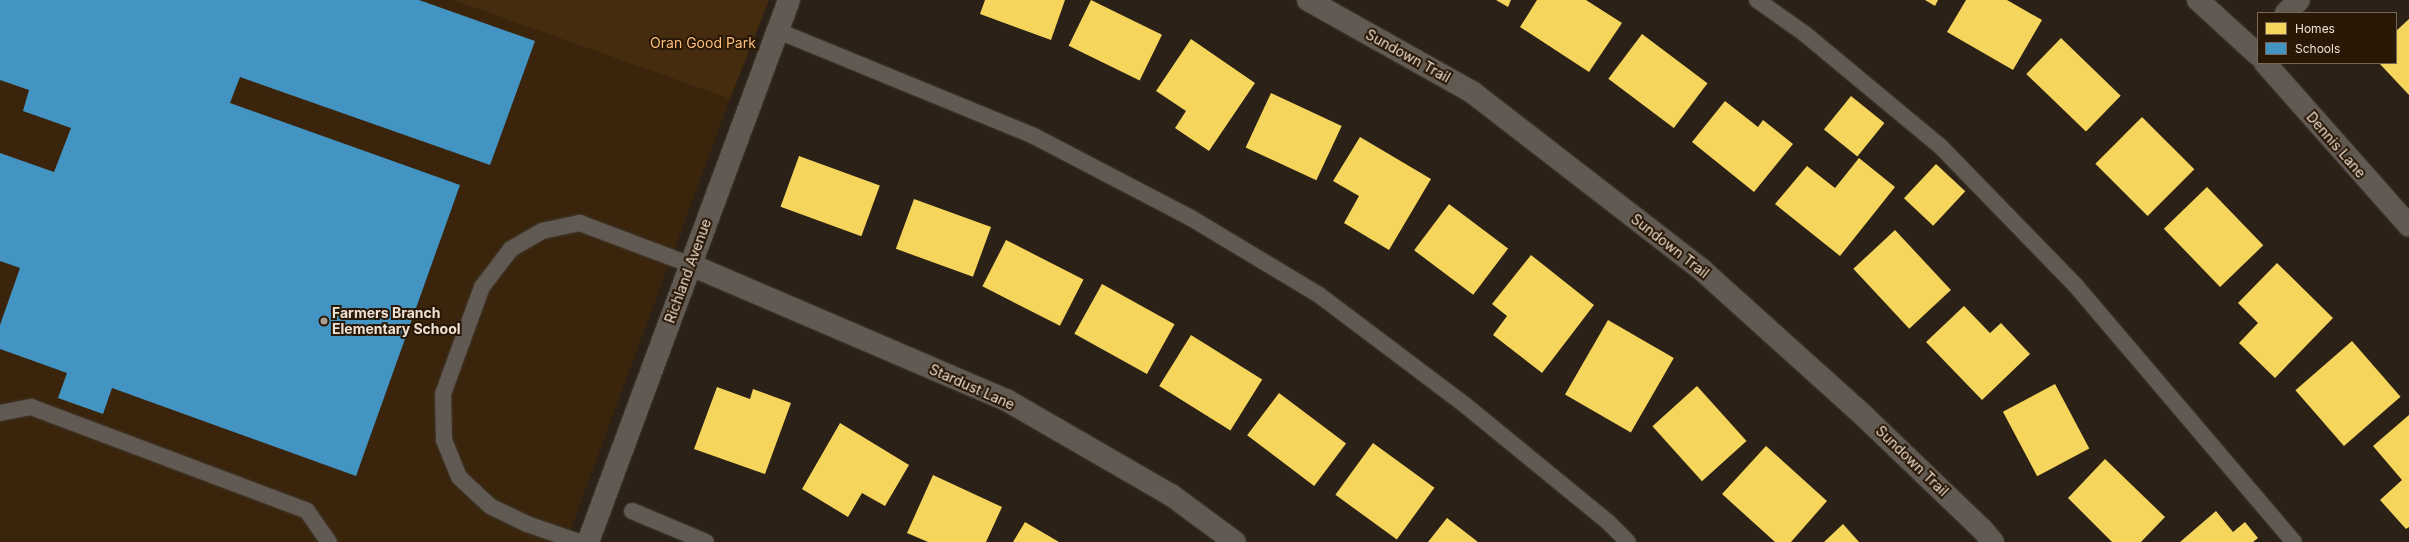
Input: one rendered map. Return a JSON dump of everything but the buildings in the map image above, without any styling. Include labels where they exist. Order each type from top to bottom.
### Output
[{"type":"street","name":"Richland Avenue","points":[[588,542],[789,0]]},
{"type":"street","name":"Sundown Trail","points":[[1308,0],[1472,92],[1702,270],[1864,416],[1982,529],[1993,542]]},
{"type":"street","name":"Dennis Lane","points":[[2198,0],[2257,51]]},
{"type":"street","points":[[2287,12],[2299,0]]},
{"type":"street","name":"Dennis Lane","points":[[2268,64],[2408,224]]},
{"type":"street","name":"Stardust Lane","points":[[691,265],[1008,401],[1171,495],[1235,542]]},
{"type":"lane","points":[[1756,0],[1805,34],[1941,147],[2076,286],[2294,542]]},
{"type":"lane","points":[[778,31],[1034,136],[1191,218],[1319,295],[1465,404],[1608,522],[1628,542]]},
{"type":"lane","points":[[579,542],[527,524],[490,506],[459,477],[444,440],[443,394],[482,287],[511,249],[542,230],[580,223],[691,265]]},
{"type":"lane","points":[[0,413],[31,407],[306,511],[329,542]]},
{"type":"lane","points":[[632,511],[706,542]]},
{"type":"shaded area","name":"Farmers Branch Elementary School","points":[[0,0],[453,0],[730,99],[566,542],[0,542]]},
{"type":"green space","name":"Oran Good Park","points":[[453,0],[769,0],[730,99]]},
{"type":"place","name":"Farmers Branch Elementary School","points":[[324,321]]}]
